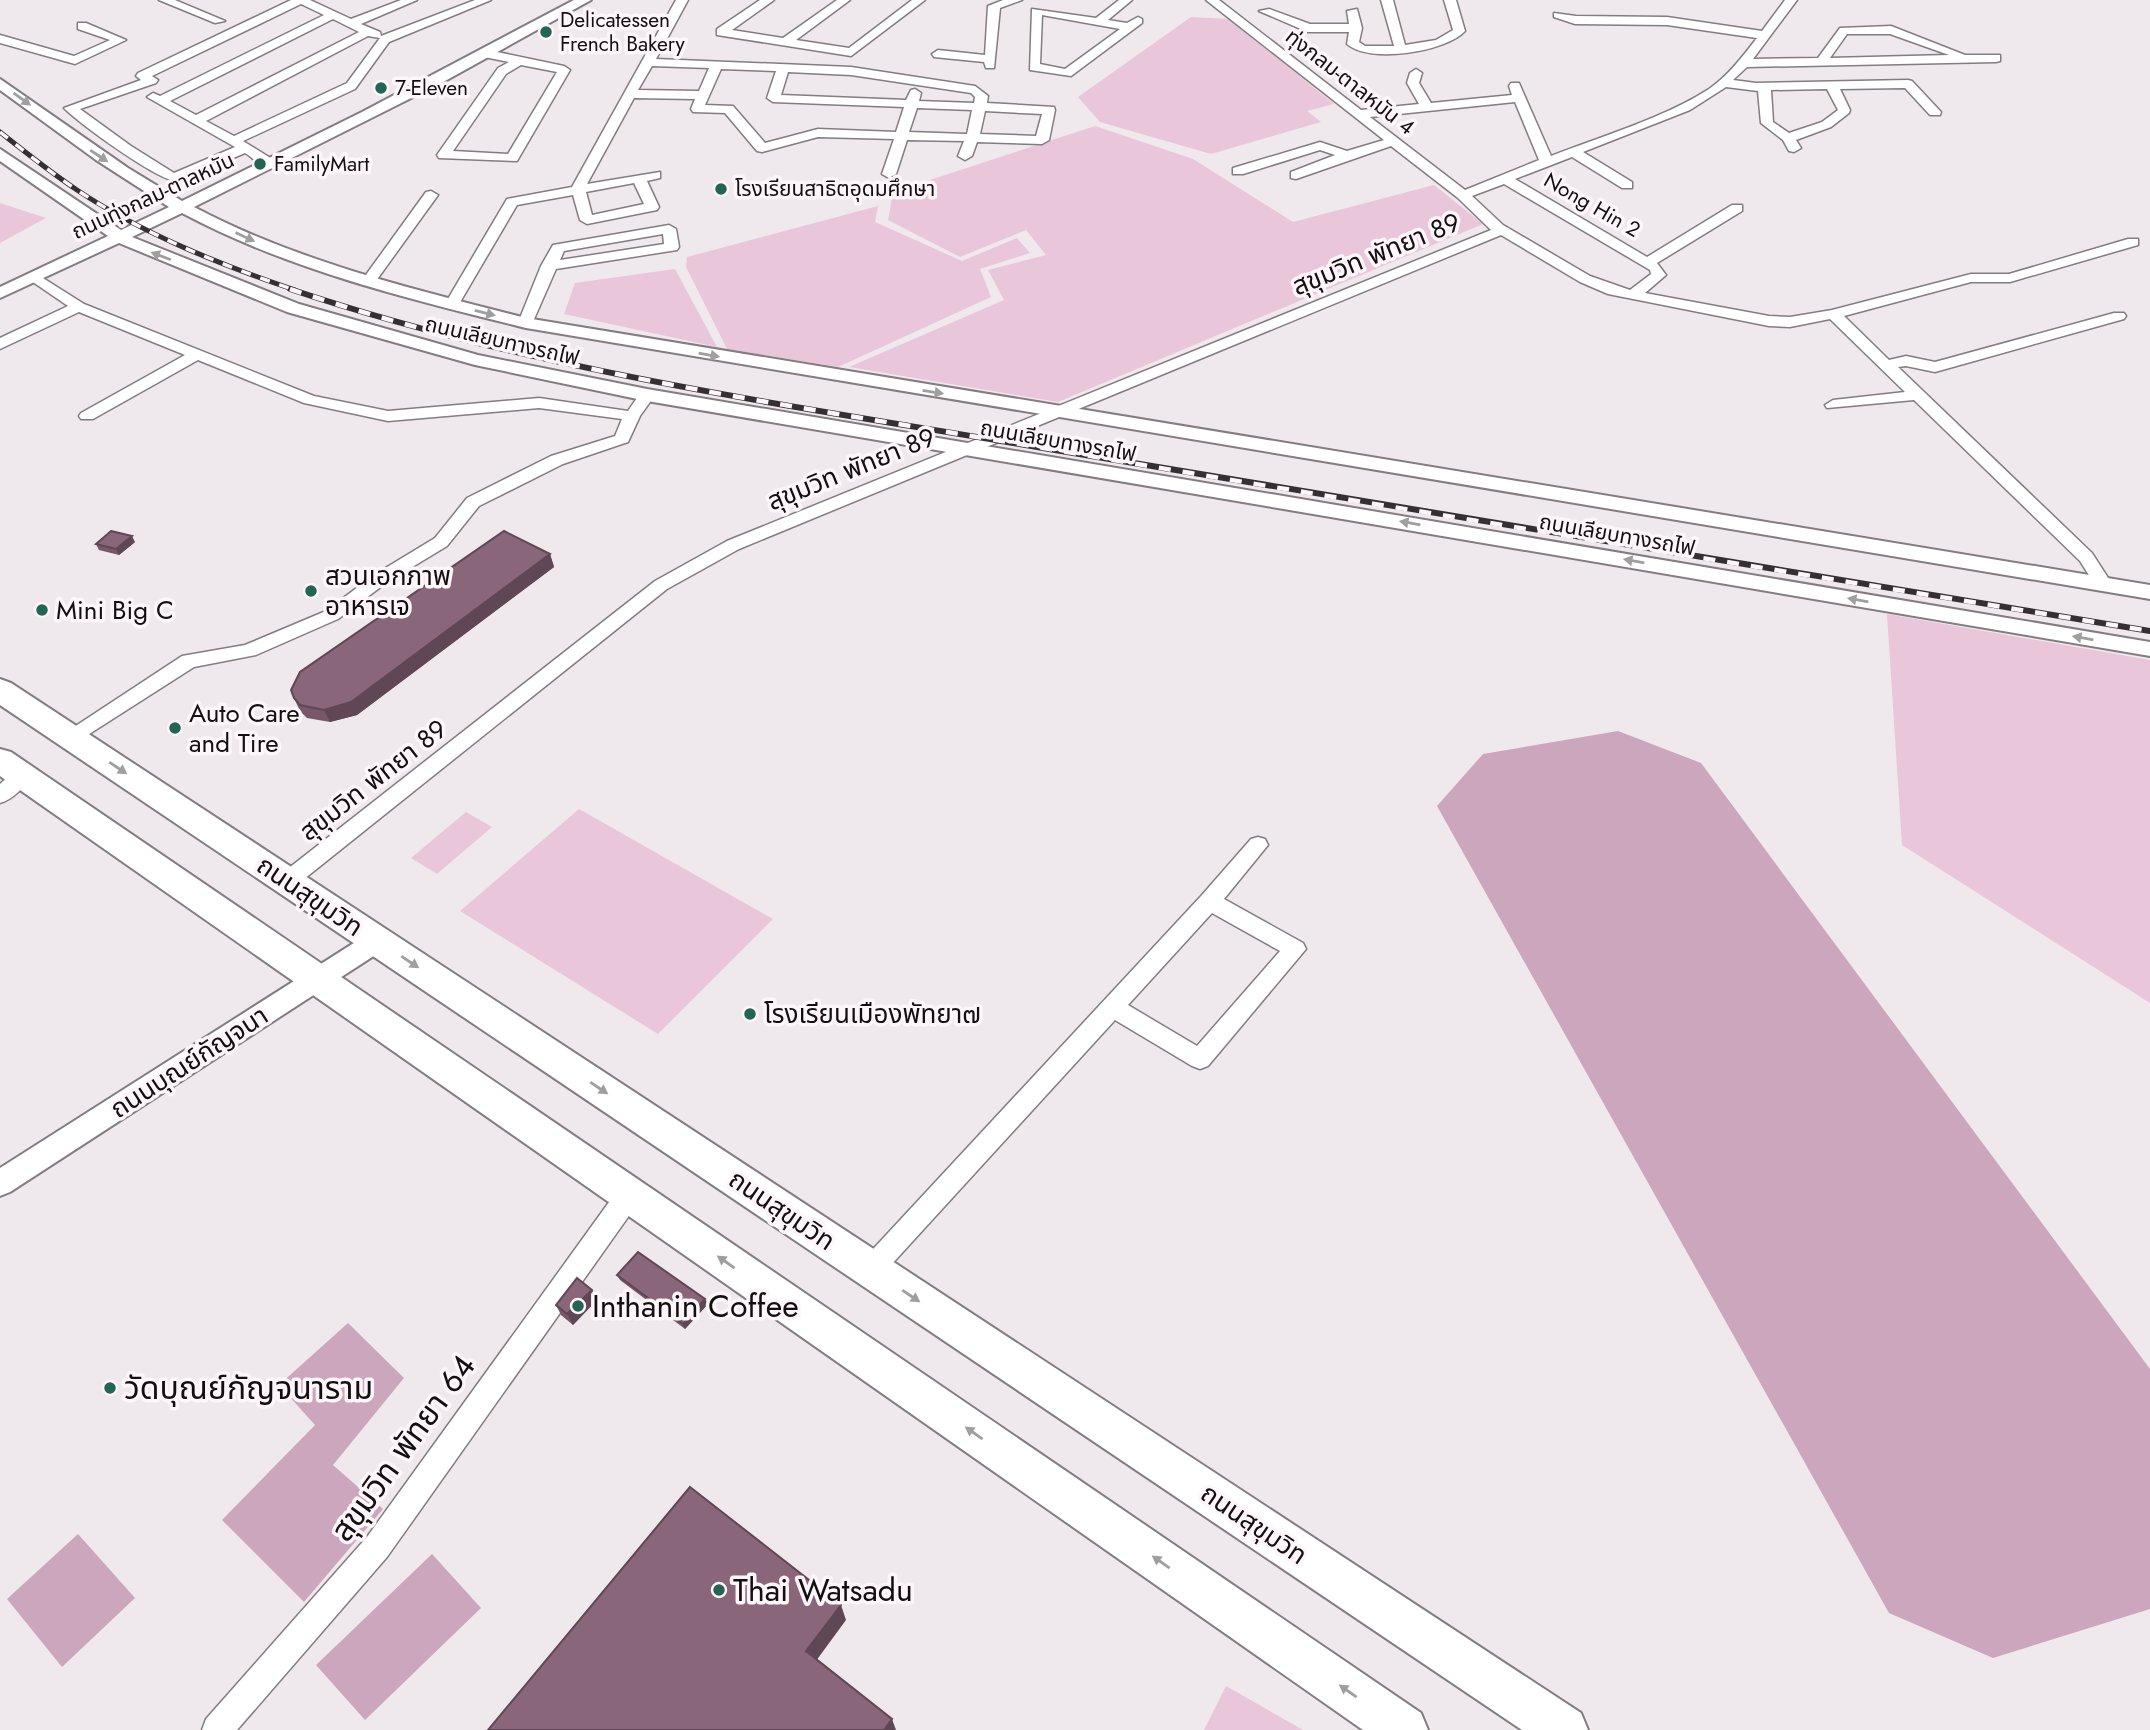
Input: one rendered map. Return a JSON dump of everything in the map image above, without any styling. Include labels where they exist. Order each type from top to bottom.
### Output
[{"type":"highway","name":"ถนนสุขุมวิท","points":[[0,690],[1564,1730]]},
{"type":"highway","points":[[7,777],[318,979],[1404,1730]]},
{"type":"street","points":[[165,0],[219,21]]},
{"type":"street","points":[[385,38],[300,0],[142,76],[152,80],[71,108],[126,149],[173,178],[245,148],[351,86],[385,38],[485,0]]},
{"type":"street","points":[[317,8],[338,0]]},
{"type":"street","points":[[352,23],[411,0]]},
{"type":"street","name":"ถนนทุ่งกลม-ตาลหมัน","points":[[0,293],[276,163],[488,54],[584,0]]},
{"type":"street","points":[[654,175],[639,178],[587,220],[578,188],[682,0]]},
{"type":"street","points":[[768,0],[721,32],[851,52],[919,0]]},
{"type":"street","points":[[787,41],[844,0]]},
{"type":"street","points":[[938,54],[991,62],[987,32],[994,6],[1016,0]]},
{"type":"street","points":[[1099,21],[1133,24],[1067,73],[1034,67],[1036,11],[1099,21],[1126,0]]},
{"type":"street","name":"ทุ่งกลม-ตาลหมัน 4","points":[[1213,0],[1463,195]]},
{"type":"street","points":[[1233,15],[1265,10],[1284,0]]},
{"type":"street","points":[[1387,0],[1401,47]]},
{"type":"street","points":[[1322,29],[1358,8],[1353,44],[1363,49],[1435,45],[1453,37],[1458,31],[1450,0]]},
{"type":"street","points":[[1463,195],[1507,180],[1686,107],[1725,83],[1744,63],[1791,0]]},
{"type":"street","points":[[1265,10],[1308,28],[1356,28]]},
{"type":"street","points":[[160,101],[333,15]]},
{"type":"street","points":[[1558,15],[1575,20],[1667,21],[1764,36]]},
{"type":"street","points":[[1249,26],[1279,16]]},
{"type":"street","points":[[0,38],[75,60],[120,40],[82,26]]},
{"type":"street","points":[[1820,63],[1844,31],[1891,30],[1969,58]]},
{"type":"street","points":[[195,121],[369,31]]},
{"type":"street","points":[[488,54],[564,70],[512,158],[444,155],[502,71],[519,61]]},
{"type":"street","points":[[1744,63],[1996,58]]},
{"type":"street","points":[[646,62],[784,67],[839,102],[899,137],[1042,140],[1049,110],[839,102],[773,98],[784,67]]},
{"type":"street","points":[[717,65],[701,95],[697,109],[729,109],[762,148],[798,139],[810,147],[824,144],[839,102]]},
{"type":"street","points":[[1416,73],[1413,83],[1427,107]]},
{"type":"street","points":[[839,102],[920,81],[979,91],[982,96],[980,106],[965,156]]},
{"type":"street","points":[[889,174],[910,104],[920,81]]},
{"type":"street","points":[[1725,83],[1764,87],[1875,82],[1910,84],[1935,112]]},
{"type":"street","name":"ถนนเลียบทางรถไฟ","points":[[0,83],[93,153],[183,208],[270,249],[368,282],[526,323],[2150,592]]},
{"type":"street","points":[[1764,87],[1767,123],[1791,143],[1843,113],[1832,86]]},
{"type":"street","points":[[136,87],[245,148],[260,160],[276,163]]},
{"type":"street","points":[[1359,114],[1427,107],[1518,92],[1547,163]]},
{"type":"street","points":[[628,94],[701,95]]},
{"type":"street","points":[[1296,175],[1393,141]]},
{"type":"street","points":[[1238,171],[1320,146],[1347,155]]},
{"type":"street","points":[[1574,152],[1627,185]]},
{"type":"street","name":"ถนนเลียบทางรถไฟ","points":[[0,154],[120,237],[293,308],[475,360],[648,395],[2150,649]]},
{"type":"street","points":[[452,304],[512,202],[578,188],[652,207],[639,178]]},
{"type":"street","name":"Nong Hin 2","points":[[1507,180],[1652,265]]},
{"type":"street","points":[[368,282],[431,195]]},
{"type":"street","name":"สุขุมวิท พัทยา 89","points":[[287,881],[661,585],[733,545],[1491,236],[1498,228],[1463,195]]},
{"type":"street","points":[[1632,295],[1659,275],[1652,265],[1737,208]]},
{"type":"street","points":[[1498,228],[1585,279],[1613,290],[1769,321],[1790,322],[1833,314],[1960,280],[2010,278],[2133,242]]},
{"type":"street","points":[[526,323],[548,266],[558,248],[669,229],[672,247],[548,266]]},
{"type":"street","points":[[35,276],[79,307],[310,400],[388,416],[539,403],[632,416]]},
{"type":"street","points":[[0,344],[79,307]]},
{"type":"street","points":[[1833,314],[2086,558],[2102,584]]},
{"type":"street","points":[[1886,365],[1906,361],[1936,367],[2119,316]]},
{"type":"street","points":[[87,416],[196,355]]},
{"type":"street","points":[[72,738],[189,661],[249,651],[332,615],[380,579],[441,542],[473,502],[556,460],[622,439],[632,416],[648,395]]},
{"type":"street","points":[[1833,405],[1918,395]]},
{"type":"street","points":[[872,1269],[1210,901],[1258,845]]},
{"type":"street","points":[[1113,1007],[1200,1059],[1295,949],[1210,901]]},
{"type":"street","name":"ถนนบุณย์กัญจนา","points":[[0,1183],[377,941]]},
{"type":"street","name":"สุขุมวิท พัทยา 64","points":[[217,1730],[377,1547],[629,1195]]},
{"type":"shaded area","points":[[1191,17],[1229,19],[1334,104],[1307,111],[1321,122],[1211,154],[1100,122],[1078,97]]},
{"type":"shaded area","points":[[1095,126],[1193,159],[1293,222],[1434,185],[1483,224],[1058,402],[849,367],[1004,300],[988,270],[1046,255],[1026,230],[960,257],[888,220],[893,192]]},
{"type":"shaded area","points":[[0,203],[46,218],[0,243]]},
{"type":"shaded area","points":[[878,206],[875,222],[962,261],[1017,238],[1030,253],[980,269],[991,297],[838,367],[727,349],[686,267],[687,257]]},
{"type":"shaded area","points":[[675,269],[717,347],[564,314],[575,283]]},
{"type":"shaded area","points":[[1887,614],[2150,660],[2150,1003],[1902,845]]},
{"type":"shaded area","points":[[1618,731],[1701,763],[2150,1369],[2150,1609],[1993,1658],[1889,1613],[1437,806],[1483,754]]},
{"type":"shaded area","points":[[579,809],[773,919],[658,1034],[460,911]]},
{"type":"shaded area","points":[[466,812],[492,827],[437,874],[411,858]]},
{"type":"shaded area","points":[[348,1323],[404,1378],[333,1465],[383,1509],[304,1602],[222,1520],[315,1425],[279,1385]]},
{"type":"shaded area","points":[[78,1534],[135,1598],[62,1667],[7,1599]]},
{"type":"shaded area","points":[[432,1554],[481,1608],[365,1720],[316,1665]]},
{"type":"shaded area","points":[[1226,1686],[1303,1730],[1204,1730]]},
{"type":"building","points":[[111,531],[132,536],[116,549],[96,544]]},
{"type":"building","points":[[504,531],[550,554],[351,702],[324,710],[300,705],[294,698],[291,690],[300,672]]},
{"type":"building","points":[[638,1252],[705,1299],[683,1324],[617,1275]]},
{"type":"building","points":[[577,1278],[592,1290],[567,1314],[556,1305]]},
{"type":"building","name":"Thai Watsadu","points":[[690,1487],[841,1605],[806,1651],[892,1719],[884,1730],[488,1730]]},
{"type":"railway","points":[[0,132],[67,183],[128,221],[211,259],[295,290]]},
{"type":"railway","points":[[290,289],[382,318],[475,342],[663,383],[1320,495],[2150,631]]},
{"type":"place","name":"Delicatessen French Bakery","points":[[546,32]]},
{"type":"place","name":"7-Eleven","points":[[381,88]]},
{"type":"place","name":"FamilyMart","points":[[260,164]]},
{"type":"place","name":"โรงเรียนสาธิตอุดมศึกษา","points":[[721,189]]},
{"type":"place","name":"สวนเอกภาพ อาหารเจ","points":[[311,591]]},
{"type":"place","name":"Mini Big C","points":[[42,610]]},
{"type":"place","name":"Auto Care and Tire","points":[[175,728]]},
{"type":"place","name":"โรงเรียนเมืองพัทยา๗","points":[[750,1014]]},
{"type":"place","name":"Inthanin Coffee","points":[[578,1306]]},
{"type":"place","name":"วัดบุณย์กัญจนาราม","points":[[110,1388]]},
{"type":"place","name":"Thai Watsadu","points":[[719,1590]]}]
